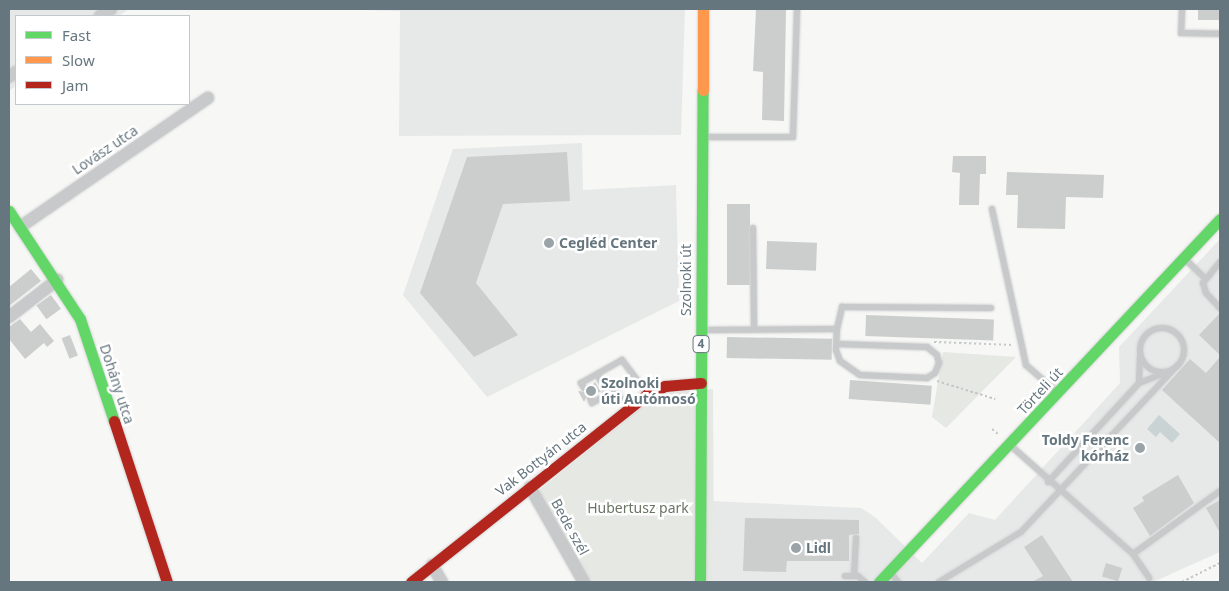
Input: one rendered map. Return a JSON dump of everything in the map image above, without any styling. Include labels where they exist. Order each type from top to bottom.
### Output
[{"type":"main road","name":"Szolnoki út","points":[[700,582],[703,9]]},
{"type":"main road","name":"Dohány utca","points":[[9,211],[57,280],[80,319],[167,582]]},
{"type":"main road","name":"Törteli út","points":[[880,582],[1010,446],[1220,219]]},
{"type":"main road","name":"Vak Bottyán utca","points":[[411,582],[647,394],[665,386],[701,384]]},
{"type":"street","name":"Lovász utca","points":[[20,227],[208,98]]},
{"type":"street","points":[[9,317],[57,280]]},
{"type":"street","name":"Bede szél","points":[[530,486],[584,582]]},
{"type":"street","points":[[432,565],[442,582]]},
{"type":"lane","points":[[702,137],[793,137],[797,9]]},
{"type":"lane","points":[[1182,9],[1181,33],[1220,34]]},
{"type":"lane","points":[[992,209],[1026,365],[1058,393]]},
{"type":"lane","points":[[753,228],[754,328]]},
{"type":"lane","points":[[1184,258],[1205,278],[1206,293],[1220,308]]},
{"type":"lane","points":[[1205,278],[1220,262]]},
{"type":"lane","points":[[837,344],[927,347],[937,355],[939,363],[935,374],[927,378],[860,375],[840,361],[837,344],[837,329],[842,307],[991,308]]},
{"type":"lane","points":[[701,329],[837,329]]},
{"type":"lane","points":[[939,582],[1021,532],[1060,494],[1178,365],[1183,344],[1169,329],[1149,333],[1141,344],[1139,383]]},
{"type":"lane","points":[[1140,354],[1152,370],[1167,372]]},
{"type":"lane","points":[[584,388],[581,382],[591,381],[597,374],[622,360],[647,394]]},
{"type":"lane","points":[[1048,482],[1139,383],[1167,372],[1178,365]]},
{"type":"lane","points":[[597,374],[608,394]]},
{"type":"lane","points":[[590,398],[592,403],[599,396],[615,390],[628,410]]},
{"type":"lane","points":[[1010,446],[1060,494],[1133,554],[1150,578]]},
{"type":"lane","points":[[1133,554],[1220,491]]},
{"type":"lane","points":[[854,576],[856,538]]},
{"type":"lane","points":[[890,572],[898,582]]},
{"type":"lane","points":[[845,576],[854,576],[865,582]]},
{"type":"path","points":[[927,378],[995,399]]},
{"type":"path","points":[[1182,582],[1220,563]]},
{"type":"shaded area","points":[[9,9],[129,9],[120,15],[15,15],[15,87],[9,91]]},
{"type":"shaded area","points":[[319,9],[685,9],[681,135],[399,136],[400,11]]},
{"type":"shaded area","name":"Cegléd Center","points":[[582,143],[583,190],[676,185],[679,301],[487,397],[403,295],[453,149]]},
{"type":"shaded area","name":"Toldy Ferenc kórház","points":[[1220,239],[1220,552],[1153,582],[714,582],[713,501],[861,508],[875,517],[922,563],[969,513],[995,520],[1120,383],[1119,347]]},
{"type":"shaded area","points":[[1159,415],[1180,434],[1172,443],[1160,432],[1156,437],[1147,429]]},
{"type":"green space","points":[[943,352],[1016,357],[946,428],[932,417]]},
{"type":"green space","name":"Hubertusz park","points":[[713,389],[714,582],[576,582],[530,498],[658,394]]},
{"type":"building","points":[[756,9],[786,10],[784,121],[762,120],[763,72],[753,71]]},
{"type":"building","points":[[1198,9],[1219,9],[1219,20],[1198,20]]},
{"type":"building","points":[[567,152],[570,201],[503,204],[476,283],[518,335],[474,357],[420,293],[467,157]]},
{"type":"building","points":[[953,156],[986,156],[986,174],[980,174],[979,205],[959,205],[960,173],[952,172]]},
{"type":"building","points":[[1007,172],[1104,175],[1103,198],[1066,197],[1065,229],[1017,228],[1018,195],[1006,195]]},
{"type":"building","points":[[727,204],[750,204],[750,285],[727,285]]},
{"type":"building","points":[[767,241],[817,243],[816,271],[766,269]]},
{"type":"building","points":[[31,269],[41,281],[9,306],[9,287]]},
{"type":"building","points":[[51,295],[61,309],[46,319],[36,306]]},
{"type":"building","points":[[1220,313],[1220,355],[1199,335]]},
{"type":"building","points":[[866,315],[994,319],[993,340],[865,336]]},
{"type":"building","points":[[20,319],[31,332],[40,324],[54,341],[47,347],[44,343],[25,359],[9,339],[9,327]]},
{"type":"building","points":[[70,335],[78,356],[69,359],[62,338]]},
{"type":"building","points":[[727,337],[832,339],[832,360],[727,358]]},
{"type":"building","points":[[1220,357],[1220,443],[1162,390],[1190,359],[1206,373]]},
{"type":"building","points":[[850,380],[932,386],[930,405],[849,399]]},
{"type":"building","points":[[595,382],[601,392],[588,394],[584,402],[578,391],[586,392]]},
{"type":"building","points":[[1178,475],[1194,503],[1150,536],[1133,508],[1144,501],[1142,497]]},
{"type":"building","points":[[1220,500],[1220,533],[1206,508]]},
{"type":"building","name":"Lidl","points":[[745,518],[859,520],[859,534],[849,535],[849,561],[787,561],[786,572],[743,571]]},
{"type":"building","points":[[1042,535],[1073,582],[1032,582],[1043,576],[1024,547]]},
{"type":"building","points":[[1106,563],[1122,568],[1118,581],[1102,576]]},
{"type":"traffic: fast","points":[[700,582],[703,90]]},
{"type":"traffic: fast","points":[[9,211],[80,319],[114,421]]},
{"type":"traffic: fast","points":[[879,582],[1220,219]]},
{"type":"traffic: slow","points":[[703,9],[703,90]]},
{"type":"traffic: jam","points":[[411,582],[647,394],[665,386],[701,383]]},
{"type":"traffic: jam","points":[[114,421],[167,582]]},
{"type":"place","name":"Cegléd Center","points":[[549,243]]},
{"type":"place","name":"Szolnoki úti Autómosó","points":[[591,391]]},
{"type":"place","name":"Toldy Ferenc kórház","points":[[1140,448]]},
{"type":"place","name":"Lidl","points":[[796,548]]}]
